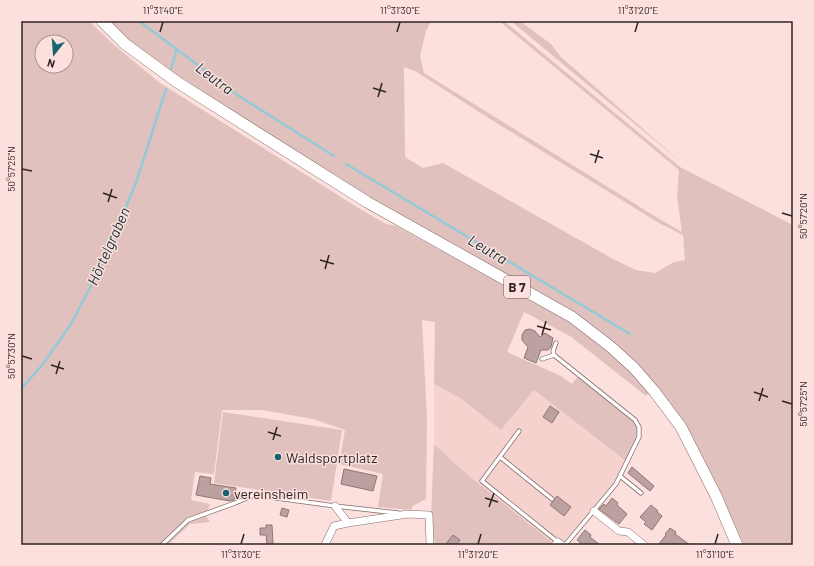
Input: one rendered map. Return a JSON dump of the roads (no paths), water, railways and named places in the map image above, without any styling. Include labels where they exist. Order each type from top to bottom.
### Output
[{"type":"main road","name":"B 7","points":[[102,21],[125,44],[150,63],[362,199],[572,317],[611,347],[634,368],[654,391],[684,434],[716,496],[737,545]]},
{"type":"street","points":[[335,506],[348,523]]},
{"type":"street","points":[[594,511],[619,531],[628,532],[644,545]]},
{"type":"street","points":[[325,545],[334,526],[408,514],[421,514],[429,515],[430,545]]},
{"type":"lane","points":[[554,354],[556,343]]},
{"type":"lane","points":[[542,359],[554,354]]},
{"type":"lane","points":[[554,354],[635,420],[639,427],[639,437],[616,484],[565,545]]},
{"type":"lane","points":[[519,431],[482,481],[558,544]]},
{"type":"lane","points":[[500,457],[552,499]]},
{"type":"lane","points":[[620,476],[641,493]]},
{"type":"lane","points":[[162,545],[188,520],[254,495],[408,514]]},
{"type":"waterway","name":"Leutra","points":[[139,21],[239,96],[334,156]]},
{"type":"waterway","name":"Hörtelgraben","points":[[171,69],[177,49]]},
{"type":"waterway","name":"Hörtelgraben","points":[[21,389],[43,364],[71,324],[106,257],[137,180],[166,89]]},
{"type":"waterway","name":"Leutra","points":[[346,164],[630,334]]},
{"type":"place","name":"Waldsportplatz","points":[[278,457]]},
{"type":"place","name":"vereinsheim","points":[[226,493]]}]
